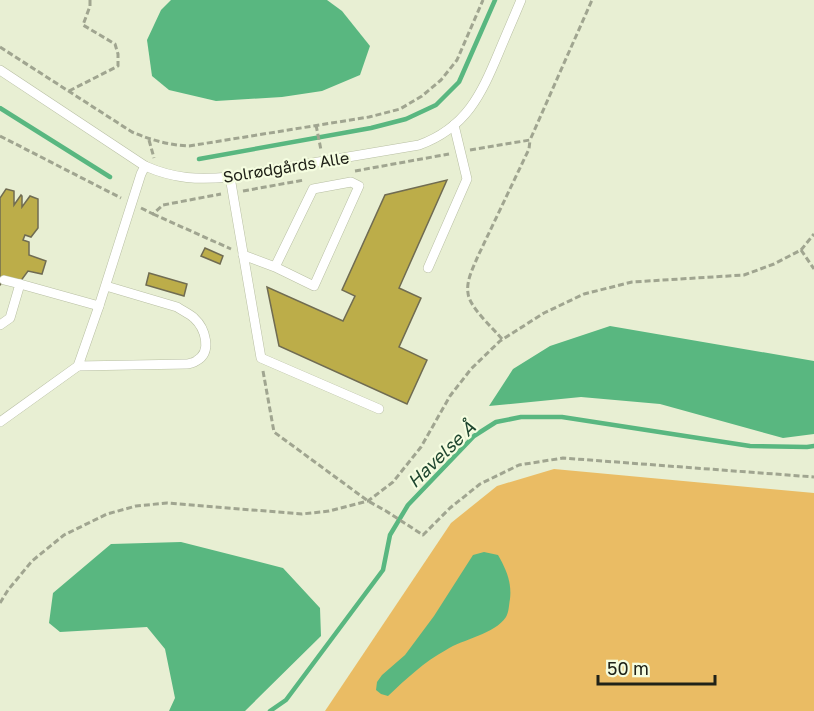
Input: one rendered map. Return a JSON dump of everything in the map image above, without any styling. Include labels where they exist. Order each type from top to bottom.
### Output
[{"type":"lane","name":"Solrødgårds Alle","points":[[0,70],[145,166],[167,175],[180,177],[211,179],[230,177],[419,145],[431,140],[454,125],[472,107],[480,95],[521,0]]},
{"type":"lane","points":[[428,268],[467,179],[454,125]]},
{"type":"lane","points":[[78,366],[145,166]]},
{"type":"lane","points":[[230,177],[261,358],[379,409]]},
{"type":"lane","points":[[243,255],[275,267],[314,286],[359,186],[351,182],[313,189],[275,267]]},
{"type":"lane","points":[[4,280],[99,306]]},
{"type":"lane","points":[[0,325],[10,318],[20,284]]},
{"type":"lane","points":[[0,422],[78,366],[187,364],[196,362],[201,357],[206,342],[205,334],[195,319],[186,312],[106,286]]},
{"type":"path","points":[[69,91],[118,66],[115,44],[83,25],[90,0]]},
{"type":"path","points":[[0,47],[132,132],[149,140],[189,146],[369,117],[400,109],[422,96],[441,80],[457,60],[483,0]]},
{"type":"path","points":[[316,125],[321,148]]},
{"type":"path","points":[[502,339],[472,304],[468,295],[468,283],[477,256],[529,149],[530,140]]},
{"type":"path","points":[[153,214],[243,255]]},
{"type":"path","points":[[0,603],[32,561],[64,535],[107,514],[136,506],[167,504],[302,514],[329,511],[368,501],[393,482],[422,447],[450,396],[471,369],[502,339],[544,313],[584,294],[632,282],[744,275],[774,264],[801,250],[814,234]]},
{"type":"path","points":[[801,250],[814,269]]},
{"type":"path","points":[[261,358],[273,432],[368,501],[423,535],[480,483],[519,465],[563,458],[814,477]]},
{"type":"shaded area","points":[[171,0],[327,0],[342,11],[370,46],[360,75],[322,91],[282,97],[216,101],[169,90],[152,76],[147,40],[161,10]]},
{"type":"shaded area","points":[[610,326],[814,361],[814,434],[783,438],[660,404],[581,397],[489,406],[513,369],[550,346]]},
{"type":"shaded area","points":[[554,469],[814,493],[814,711],[325,711],[451,523],[497,486]]},
{"type":"shaded area","points":[[181,542],[283,568],[320,608],[321,636],[245,711],[169,711],[175,698],[165,649],[147,627],[60,632],[49,623],[53,593],[111,544]]},
{"type":"shaded area","points":[[484,552],[498,555],[508,576],[510,593],[506,617],[494,628],[453,646],[430,660],[388,696],[381,694],[376,690],[377,682],[382,675],[405,655],[434,616],[473,555]]},
{"type":"building","points":[[447,180],[399,288],[421,298],[399,347],[427,360],[407,404],[279,346],[267,287],[343,321],[355,296],[342,290],[385,195]]},
{"type":"building","points":[[6,189],[14,191],[14,205],[21,195],[22,207],[30,196],[38,199],[38,228],[31,237],[25,235],[23,240],[29,242],[29,255],[46,261],[42,274],[28,271],[20,282],[5,278],[0,285],[0,198]]},
{"type":"building","points":[[205,248],[223,256],[220,264],[201,256]]},
{"type":"building","points":[[149,273],[187,284],[184,296],[146,285]]},
{"type":"waterway","points":[[199,159],[371,128],[406,119],[436,105],[459,82],[495,0]]},
{"type":"waterway","points":[[0,108],[110,177]]},
{"type":"waterway","name":"Havelse Å","points":[[270,711],[286,700],[383,570],[390,535],[408,505],[474,436],[496,422],[521,417],[562,417],[750,446],[814,446]]}]
